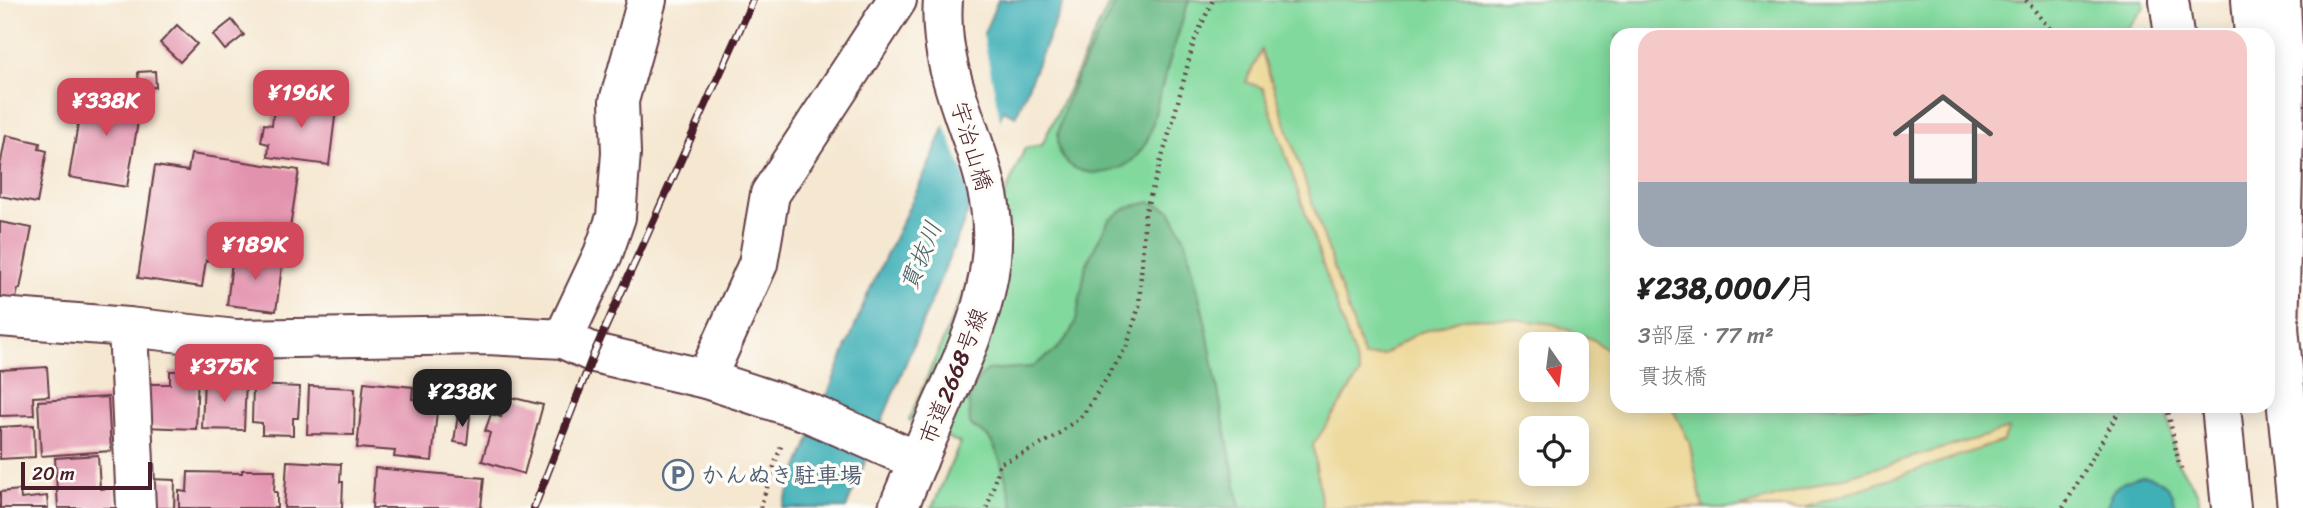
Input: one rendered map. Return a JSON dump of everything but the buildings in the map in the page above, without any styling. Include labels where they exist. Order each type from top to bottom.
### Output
[{"type":"main road","points":[[563,339],[603,254],[616,217],[621,153],[619,101],[647,0]]},
{"type":"main road","points":[[706,379],[758,264],[770,194],[897,0]]},
{"type":"main road","name":"宇治山橋","points":[[943,0],[950,76],[986,184],[992,248]]},
{"type":"main road","points":[[2169,0],[2173,28]]},
{"type":"main road","points":[[2186,0],[2188,28]]},
{"type":"main road","points":[[2250,0],[2252,28]]},
{"type":"main road","points":[[2279,333],[2284,91],[2281,0]]},
{"type":"main road","name":"市道2668号線","points":[[898,508],[902,454],[972,339],[987,289],[992,248]]},
{"type":"main road","points":[[2275,286],[2297,508]]},
{"type":"main road","points":[[0,317],[236,339],[488,335],[563,339],[594,354],[706,379],[801,410],[902,454]]},
{"type":"main road","points":[[128,327],[136,508]]},
{"type":"main road","points":[[2222,413],[2231,508]]},
{"type":"path","points":[[986,508],[1000,463],[1053,438],[1083,415],[1127,346],[1139,306],[1145,213],[1194,41],[1213,0]]},
{"type":"path","points":[[2026,0],[2049,28]]},
{"type":"path","points":[[760,508],[801,410]]},
{"type":"path","points":[[2063,508],[2118,413]]},
{"type":"green space","points":[[1111,0],[2143,0],[2145,6],[2128,28],[1610,28],[1610,413],[2167,413],[2176,460],[2197,492],[2201,508],[932,508],[960,443],[909,420],[1025,148],[1042,145]]},
{"type":"green space","points":[[1117,0],[1189,0],[1146,143],[1131,161],[1119,169],[1095,173],[1073,167],[1064,160],[1059,149],[1058,136],[1073,86]]},
{"type":"green space","points":[[1151,202],[1170,210],[1186,241],[1205,321],[1240,508],[1014,508],[1000,460],[992,443],[970,424],[968,391],[987,370],[1032,367],[1056,350],[1069,335],[1076,320],[1086,265],[1109,219],[1129,207]]},
{"type":"sand","points":[[1261,50],[1364,357],[1383,355],[1418,333],[1461,319],[1505,318],[1553,324],[1574,332],[1519,332],[1519,402],[1589,402],[1589,338],[1594,340],[1610,352],[1610,413],[1675,413],[1689,441],[1703,508],[1322,508],[1313,445],[1360,374],[1263,88],[1246,82]]},
{"type":"sand","points":[[2009,429],[2003,441],[1804,508],[1738,508]]},
{"type":"water","name":"貫抜川","points":[[998,0],[1064,0],[1016,116],[1003,110],[966,217],[846,508],[782,508],[867,296],[927,169]]},
{"type":"water","points":[[2142,476],[2161,481],[2169,489],[2175,508],[2106,508],[2118,486]]},
{"type":"pier","points":[[982,30],[1001,124],[971,213],[964,174],[943,121]]},
{"type":"railway","points":[[534,508],[594,353],[753,0]]},
{"type":"place","name":"かんぬき駐車場","points":[[678,475]]}]
